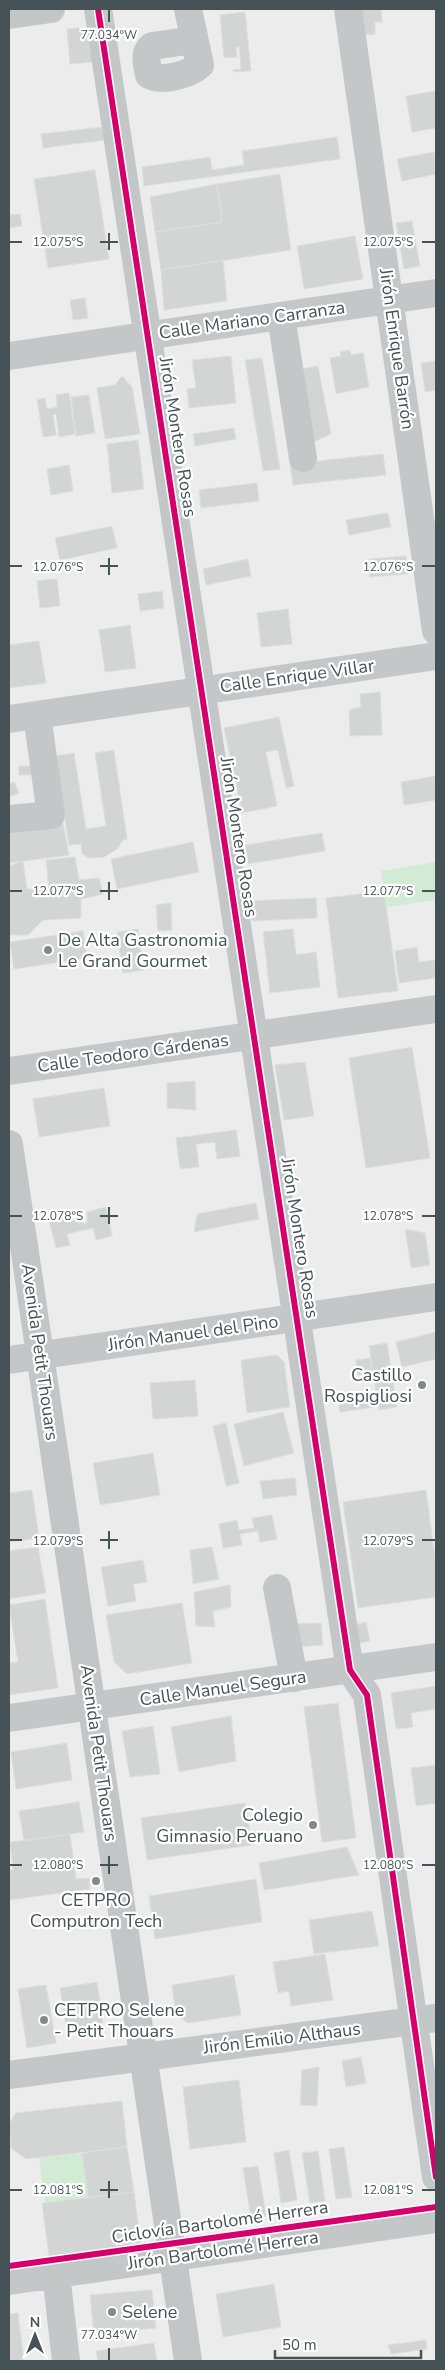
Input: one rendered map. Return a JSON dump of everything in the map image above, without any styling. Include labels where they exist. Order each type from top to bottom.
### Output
[{"type":"main road","points":[[9,15],[51,9]]},
{"type":"main road","name":"Avenida Petit Thouars","points":[[9,1144],[188,2361]]},
{"type":"street","name":"Jirón Montero Rosas","points":[[98,9],[350,1670]]},
{"type":"street","points":[[188,9],[194,40]]},
{"type":"street","name":"Jirón Enrique Barrón","points":[[348,9],[391,300],[436,631]]},
{"type":"street","name":"Calle Mariano Carranza","points":[[9,356],[436,293]]},
{"type":"street","points":[[281,316],[303,458]]},
{"type":"street","name":"Calle Enrique Villar","points":[[9,719],[436,656]]},
{"type":"street","points":[[9,819],[51,815],[37,715]]},
{"type":"street","name":"Calle Teodoro Cárdenas","points":[[9,1070],[436,1009]]},
{"type":"street","name":"Jirón Manuel del Pino","points":[[9,1360],[436,1297]]},
{"type":"street","points":[[277,1588],[294,1678]]},
{"type":"street","name":"Calle Manuel Segura","points":[[9,1718],[436,1656]]},
{"type":"street","points":[[350,1670],[367,1695],[424,2019],[436,2177]]},
{"type":"street","name":"Jirón Emilio Althaus","points":[[9,2075],[424,2019]]},
{"type":"street","name":"Jirón Bartolomé Herrera","points":[[9,2281],[436,2219]]},
{"type":"street","points":[[56,2274],[66,2361]]},
{"type":"green space","points":[[436,862],[436,900],[387,907],[381,871]]},
{"type":"green space","points":[[82,2153],[88,2198],[45,2203],[39,2158]]},
{"type":"building","points":[[358,9],[381,9],[382,22],[375,22],[375,34],[360,35]]},
{"type":"building","points":[[245,12],[251,71],[234,72],[233,70],[241,69],[239,47],[236,47],[237,57],[224,58],[220,15]]},
{"type":"building","points":[[80,28],[91,37],[93,62],[70,64],[67,29]]},
{"type":"building","points":[[436,91],[436,128],[412,132],[406,96]]},
{"type":"building","points":[[102,127],[104,140],[43,148],[41,134]]},
{"type":"building","points":[[337,137],[340,159],[144,186],[142,167],[210,157],[212,170],[244,165],[242,151]]},
{"type":"building","points":[[434,152],[436,174],[402,181],[397,159]]},
{"type":"building","points":[[95,170],[109,259],[48,268],[34,179]]},
{"type":"building","points":[[280,174],[291,250],[161,270],[155,232],[222,222],[217,184]]},
{"type":"building","points":[[217,184],[222,222],[155,232],[150,197]]},
{"type":"building","points":[[20,214],[22,226],[9,228],[9,215]]},
{"type":"building","points":[[412,221],[420,266],[404,269],[396,223]]},
{"type":"building","points":[[355,236],[363,279],[304,289],[297,246]]},
{"type":"building","points":[[223,260],[227,301],[164,310],[161,270]]},
{"type":"building","points":[[85,298],[88,318],[73,320],[70,300]]},
{"type":"building","points":[[350,350],[351,355],[363,353],[369,387],[336,394],[330,358],[341,356],[340,352]]},
{"type":"building","points":[[231,356],[236,403],[189,408],[187,389],[196,388],[192,360]]},
{"type":"building","points":[[262,358],[280,469],[263,471],[245,360]]},
{"type":"building","points":[[436,361],[436,390],[425,392],[421,363]]},
{"type":"building","points":[[318,366],[331,434],[313,442],[300,369]]},
{"type":"building","points":[[122,376],[132,387],[140,434],[105,439],[97,388],[115,385]]},
{"type":"building","points":[[69,393],[75,434],[59,437],[56,414],[53,415],[56,435],[43,437],[37,400],[45,398],[47,409],[57,407],[56,395]]},
{"type":"building","points":[[89,395],[95,433],[76,436],[71,397]]},
{"type":"building","points":[[234,428],[236,439],[195,446],[193,434]]},
{"type":"building","points":[[138,440],[144,489],[112,493],[107,444]]},
{"type":"building","points":[[383,454],[386,475],[293,485],[290,464]]},
{"type":"building","points":[[69,465],[73,491],[51,495],[47,469]]},
{"type":"building","points":[[257,483],[259,501],[201,508],[199,490]]},
{"type":"building","points":[[388,513],[391,527],[349,535],[346,520]]},
{"type":"building","points":[[112,526],[117,548],[60,560],[55,538]]},
{"type":"building","points":[[406,556],[408,574],[370,577],[369,559]]},
{"type":"building","points":[[248,559],[251,576],[206,585],[203,569]]},
{"type":"building","points":[[57,579],[60,606],[40,608],[37,581]]},
{"type":"building","points":[[162,591],[164,608],[140,611],[138,594]]},
{"type":"building","points":[[288,609],[292,644],[261,647],[257,613]]},
{"type":"building","points":[[130,625],[136,668],[105,672],[99,630]]},
{"type":"building","points":[[39,641],[46,683],[9,688],[9,645]]},
{"type":"building","points":[[380,692],[382,735],[350,736],[349,710],[361,707],[360,694]]},
{"type":"building","points":[[279,717],[294,786],[286,788],[278,750],[266,752],[277,806],[242,813],[224,728]]},
{"type":"building","points":[[114,750],[127,839],[123,840],[117,849],[104,857],[89,858],[82,854],[81,844],[69,845],[55,756],[74,753],[86,829],[106,826],[95,753]]},
{"type":"building","points":[[19,766],[32,766],[33,775],[19,775]]},
{"type":"building","points":[[436,776],[436,800],[404,805],[401,782]]},
{"type":"building","points":[[14,782],[19,793],[9,797],[9,784]]},
{"type":"building","points":[[62,818],[69,855],[9,863],[9,825]]},
{"type":"building","points":[[322,833],[325,851],[248,864],[245,845]]},
{"type":"building","points":[[193,842],[199,872],[117,889],[111,859]]},
{"type":"building","points":[[75,857],[79,880],[99,878],[103,894],[81,899],[81,918],[43,920],[28,935],[9,935],[9,866],[23,861],[27,889],[49,889],[46,860]]},
{"type":"building","points":[[384,891],[398,991],[338,998],[326,898]]},
{"type":"building","points":[[316,898],[317,918],[252,921],[251,901]]},
{"type":"building","points":[[171,903],[172,930],[158,931],[156,905]]},
{"type":"building","points":[[138,929],[144,970],[123,973],[117,932]]},
{"type":"building","points":[[293,929],[296,955],[316,952],[320,987],[270,993],[263,932]]},
{"type":"building","name":"De Alta Gastronomia Le Grand Gourmet","points":[[83,931],[87,958],[14,969],[10,942]]},
{"type":"building","points":[[417,947],[419,962],[436,960],[436,978],[399,983],[395,951]]},
{"type":"building","points":[[412,1047],[430,1158],[366,1168],[349,1058]]},
{"type":"building","points":[[305,1062],[314,1116],[284,1120],[275,1065]]},
{"type":"building","points":[[195,1081],[196,1110],[167,1108],[167,1083]]},
{"type":"building","points":[[104,1088],[110,1126],[39,1137],[33,1099]]},
{"type":"building","points":[[236,1130],[240,1156],[217,1159],[215,1142],[196,1144],[199,1167],[180,1169],[176,1138]]},
{"type":"building","points":[[256,1203],[259,1219],[194,1232],[197,1214]]},
{"type":"building","points":[[106,1207],[112,1236],[96,1240],[93,1228],[67,1234],[70,1245],[56,1248],[48,1216],[69,1211],[72,1220],[87,1224],[87,1212]]},
{"type":"building","points":[[405,1229],[425,1233],[430,1265],[411,1268]]},
{"type":"building","points":[[436,1332],[436,1359],[402,1367],[396,1342]]},
{"type":"building","points":[[387,1343],[397,1407],[379,1410],[369,1346]]},
{"type":"building","points":[[277,1355],[284,1362],[290,1407],[247,1413],[241,1360]]},
{"type":"building","points":[[370,1358],[373,1373],[358,1375],[356,1360]]},
{"type":"building","points":[[195,1380],[198,1416],[153,1419],[150,1383]]},
{"type":"building","points":[[350,1393],[350,1399],[373,1396],[375,1407],[340,1412],[337,1394]]},
{"type":"building","points":[[283,1412],[294,1453],[244,1466],[234,1424]]},
{"type":"building","points":[[226,1423],[239,1483],[226,1486],[213,1426]]},
{"type":"building","points":[[153,1453],[160,1495],[100,1505],[93,1463]]},
{"type":"building","points":[[295,1478],[297,1495],[263,1499],[260,1481]]},
{"type":"building","points":[[32,1490],[39,1538],[9,1542],[9,1493]]},
{"type":"building","points":[[426,1490],[436,1566],[436,1597],[358,1608],[343,1502]]},
{"type":"building","points":[[272,1515],[277,1539],[260,1542],[258,1531],[240,1534],[242,1545],[223,1548],[219,1524],[237,1520],[239,1530],[254,1528],[252,1518]]},
{"type":"building","points":[[38,1547],[46,1593],[9,1599],[9,1551]]},
{"type":"building","points":[[212,1547],[219,1579],[193,1584],[190,1550]]},
{"type":"building","points":[[143,1560],[147,1582],[133,1584],[136,1601],[108,1606],[101,1567]]},
{"type":"building","points":[[230,1585],[231,1607],[213,1611],[215,1627],[196,1626],[194,1592]]},
{"type":"building","points":[[45,1599],[58,1688],[9,1695],[9,1663],[18,1662],[9,1605]]},
{"type":"building","points":[[182,1603],[192,1663],[127,1674],[114,1662],[106,1615]]},
{"type":"building","points":[[366,1622],[370,1641],[354,1644],[350,1626]]},
{"type":"building","points":[[321,1623],[323,1645],[295,1647],[292,1624]]},
{"type":"building","points":[[436,1686],[436,1709],[411,1713],[413,1727],[396,1729],[391,1693]]},
{"type":"building","points":[[338,1703],[356,1838],[322,1842],[304,1707]]},
{"type":"building","points":[[231,1716],[236,1761],[179,1772],[171,1727]]},
{"type":"building","points":[[153,1726],[160,1774],[130,1777],[122,1731]]},
{"type":"building","points":[[67,1743],[72,1780],[16,1789],[11,1752]]},
{"type":"building","points":[[436,1765],[436,1803],[416,1806],[411,1768]]},
{"type":"building","points":[[79,1802],[84,1832],[24,1841],[19,1811]]},
{"type":"building","points":[[245,1803],[252,1845],[147,1860],[141,1818]]},
{"type":"building","points":[[70,1834],[76,1879],[89,1878],[90,1889],[9,1900],[9,1870],[13,1870],[10,1842]]},
{"type":"building","points":[[347,1847],[359,1875],[264,1890],[259,1863]]},
{"type":"building","points":[[256,1879],[262,1922],[155,1939],[149,1896]]},
{"type":"building","points":[[372,1911],[379,1946],[314,1954],[309,1920]]},
{"type":"building","points":[[325,1954],[333,2000],[291,2006],[289,1991],[278,1993],[273,1962]]},
{"type":"building","points":[[234,1975],[241,2015],[188,2023],[176,2015],[172,1985]]},
{"type":"building","points":[[97,1982],[103,2022],[100,2027],[67,2032],[60,1988]]},
{"type":"building","points":[[46,1985],[56,2043],[27,2048],[18,1989]]},
{"type":"building","points":[[361,2057],[366,2083],[346,2087],[342,2061]]},
{"type":"building","points":[[319,2067],[317,2106],[300,2105],[302,2070]]},
{"type":"building","points":[[239,2080],[246,2142],[190,2149],[183,2087]]},
{"type":"building","points":[[122,2101],[127,2147],[26,2159],[11,2148],[9,2124],[16,2113]]},
{"type":"building","points":[[127,2147],[134,2192],[88,2198],[82,2153]]},
{"type":"building","points":[[344,2147],[352,2197],[336,2199],[329,2149]]},
{"type":"building","points":[[289,2150],[297,2200],[281,2203],[274,2153]]},
{"type":"building","points":[[318,2151],[325,2201],[310,2203],[302,2153]]},
{"type":"building","points":[[258,2166],[266,2216],[251,2218],[243,2168]]},
{"type":"building","points":[[134,2192],[141,2245],[49,2257],[42,2203]]},
{"type":"building","points":[[274,2284],[281,2327],[223,2337],[216,2294]]},
{"type":"building","points":[[152,2290],[156,2328],[94,2334],[90,2295]]},
{"type":"building","points":[[18,2313],[24,2361],[9,2361],[9,2314]]},
{"type":"building","points":[[426,2340],[427,2349],[391,2354],[388,2345]]},
{"type":"building","points":[[154,2343],[157,2361],[98,2361],[96,2351]]},
{"type":"cycle path","points":[[98,9],[350,1670],[367,1695],[436,2177]]},
{"type":"cycle path","name":"Ciclovía Bartolomé Herrera","points":[[9,2266],[436,2207]]},
{"type":"place","name":"De Alta Gastronomia Le Grand Gourmet","points":[[48,950]]},
{"type":"place","name":"Castillo Rospigliosi","points":[[422,1385]]},
{"type":"place","name":"Colegio Gimnasio Peruano","points":[[313,1825]]},
{"type":"place","name":"CETPRO Computron Tech","points":[[96,1881]]},
{"type":"place","name":"CETPRO Selene - Petit Thouars","points":[[44,2020]]},
{"type":"place","name":"Selene","points":[[112,2312]]}]
